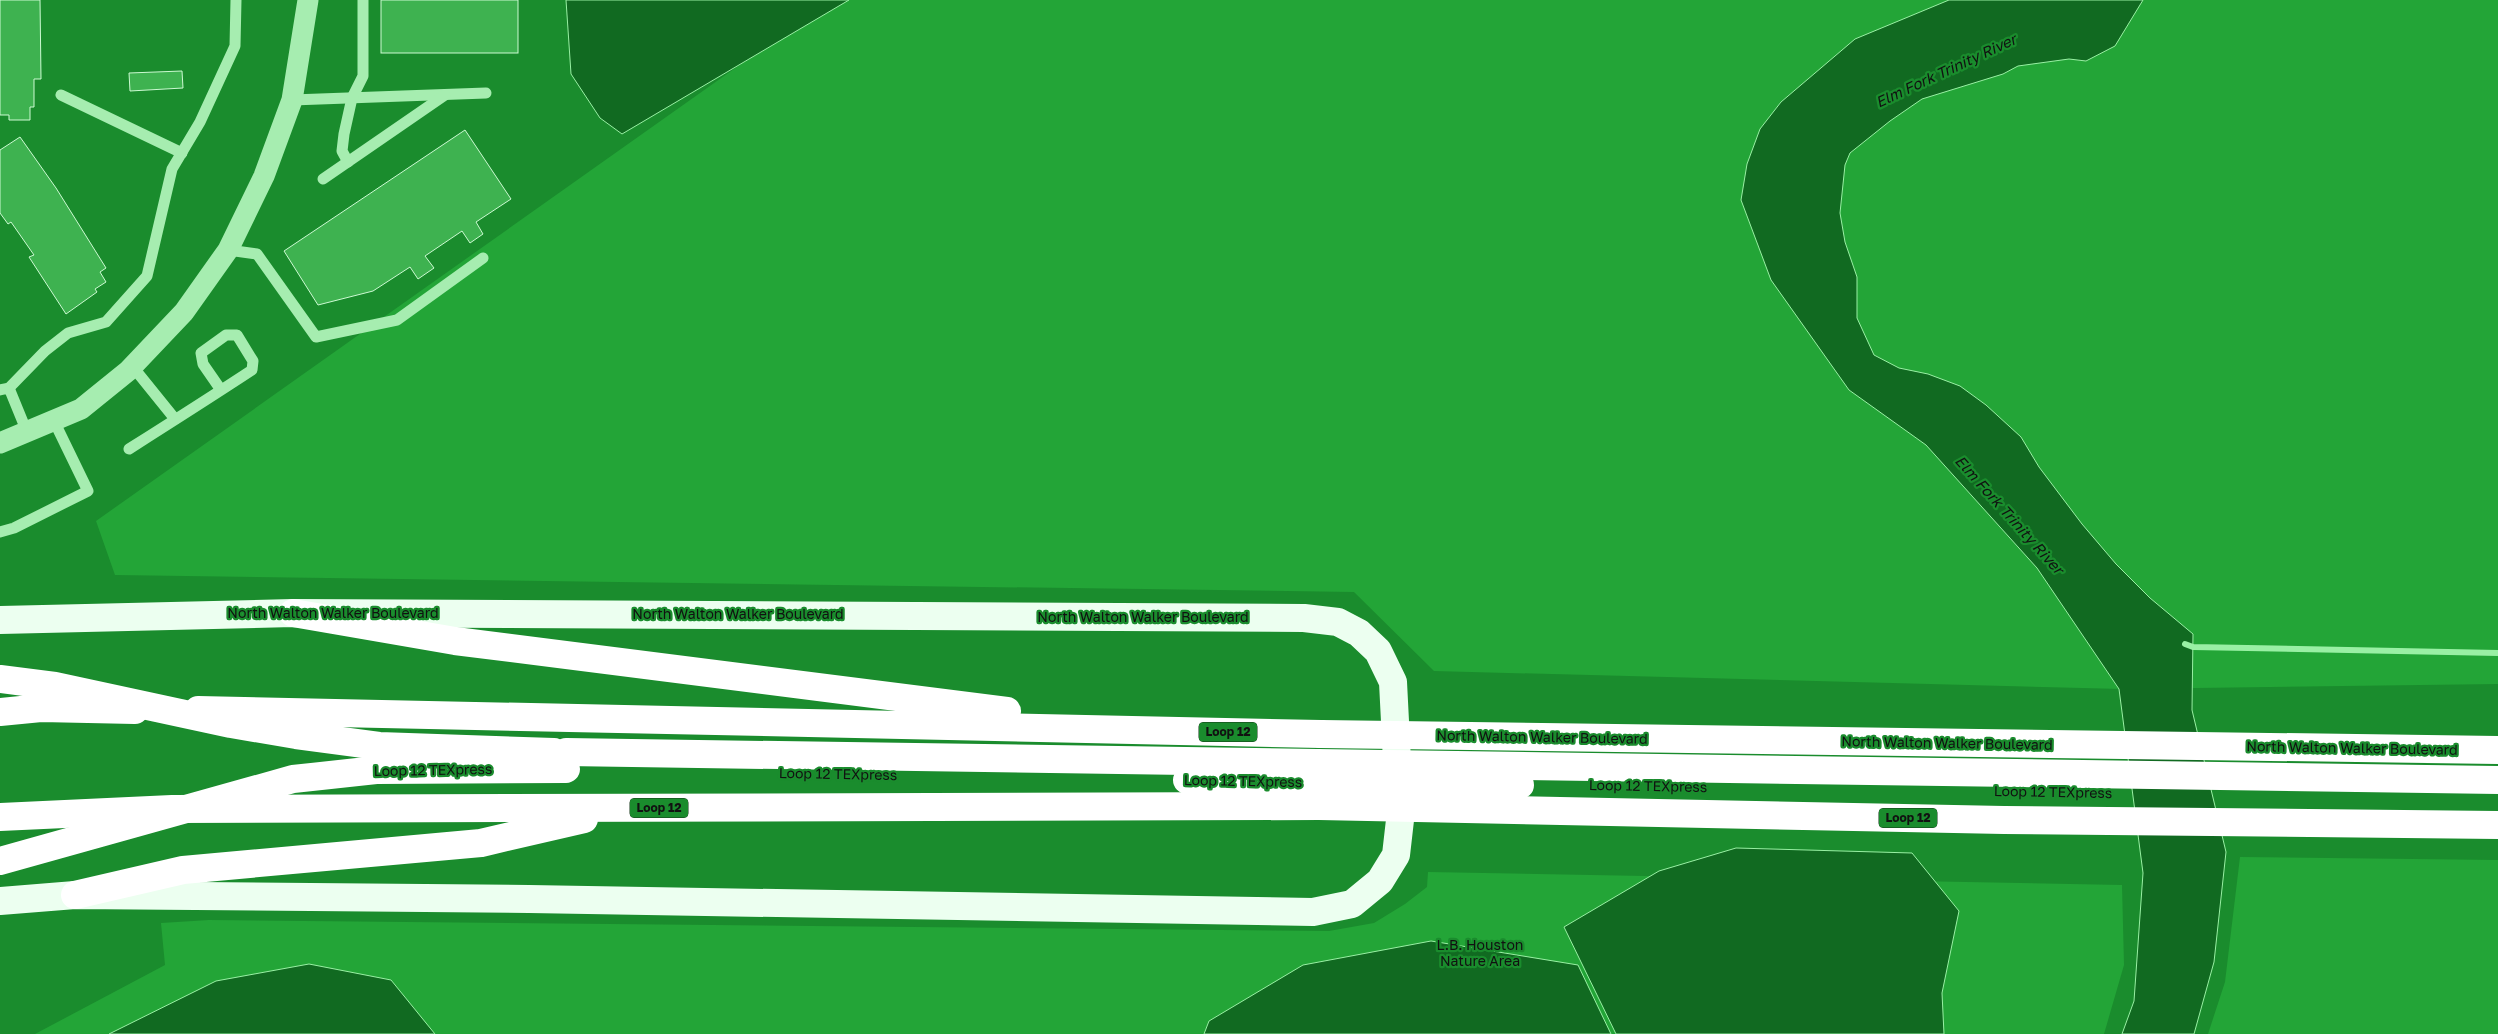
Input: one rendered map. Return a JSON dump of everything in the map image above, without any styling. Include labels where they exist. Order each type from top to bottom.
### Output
[{"type":"highway","points":[[293,612],[455,641],[899,696],[1135,729]]},
{"type":"highway","name":"Loop 12 TEXpress","points":[[0,679],[56,686],[231,724],[296,735],[379,746],[566,761],[1318,784],[2498,797]]},
{"type":"highway","name":"North Walton Walker Boulevard","points":[[0,712],[41,708],[325,712],[1321,734],[2498,750]]},
{"type":"highway","name":"Loop 12 TEXpress","points":[[0,861],[293,779],[376,770],[566,761]]},
{"type":"highway","name":"Loop 12 TEXpress","points":[[1318,784],[2498,780]]},
{"type":"highway","name":"Loop 12","points":[[0,817],[172,809],[632,808],[1318,784],[2004,820],[2498,825]]},
{"type":"highway","points":[[75,895],[183,870],[481,843],[632,808]]},
{"type":"main road","name":"North Walton Walker Boulevard","points":[[0,620],[293,612],[1304,618],[1338,622],[1359,633],[1378,651],[1393,682],[1400,820],[1396,855],[1380,881],[1352,904],[1313,912],[529,899],[75,895],[0,901]]},
{"type":"street","points":[[0,443],[81,410],[133,366],[184,312],[228,250],[264,176],[292,100],[308,0]]},
{"type":"lane","points":[[27,432],[4,389],[68,332],[106,322],[147,276],[172,169],[200,122],[235,46],[236,0]]},
{"type":"lane","points":[[348,162],[342,152],[352,98],[364,76],[363,0]]},
{"type":"lane","points":[[292,100],[486,93]]},
{"type":"lane","points":[[61,95],[182,154]]},
{"type":"lane","points":[[323,179],[446,95]]},
{"type":"lane","points":[[228,250],[257,254],[316,338],[397,320],[482,258]]},
{"type":"lane","points":[[129,449],[175,419],[221,390],[252,370],[253,361],[237,335],[226,335],[202,353],[203,364],[221,390]]},
{"type":"lane","points":[[133,366],[175,419]]},
{"type":"lane","points":[[0,532],[14,528],[88,491],[54,421]]},
{"type":"green space","points":[[849,0],[2498,0],[2498,684],[2122,689],[1434,671],[1354,592],[115,575],[96,521],[741,64]]},
{"type":"green space","points":[[2240,857],[2498,860],[2498,1034],[2208,1034],[2225,982]]},
{"type":"green space","name":"L.B. Houston Nature Area","points":[[1428,872],[2122,885],[2124,965],[2104,1034],[35,1034],[165,965],[161,923],[209,920],[1329,931],[1374,923],[1405,904],[1427,887]]},
{"type":"water","points":[[566,0],[849,0],[622,134],[600,118],[571,74]]},
{"type":"water","name":"Elm Fork Trinity River","points":[[1949,0],[2143,0],[2115,46],[2086,61],[2069,59],[2018,66],[2003,74],[1922,99],[1890,121],[1850,153],[1845,165],[1840,213],[1845,242],[1857,277],[1857,318],[1874,355],[1899,368],[1928,374],[1960,386],[1986,405],[2021,437],[2039,467],[2082,524],[2116,564],[2150,598],[2193,634],[2192,710],[2226,852],[2214,962],[2194,1034],[2122,1034],[2134,1001],[2143,873],[2119,689],[2037,568],[1926,445],[1849,390],[1771,280],[1741,200],[1747,164],[1760,129],[1781,102],[1855,39]]},
{"type":"water","points":[[1736,848],[1912,853],[1959,911],[1942,993],[1944,1034],[1616,1034],[1564,927],[1659,871]]},
{"type":"water","points":[[1431,941],[1578,965],[1611,1034],[1204,1034],[1209,1021],[1303,965]]},
{"type":"water","points":[[309,964],[391,980],[435,1034],[109,1034],[216,981]]},
{"type":"building","points":[[0,0],[40,0],[41,79],[34,79],[34,107],[30,107],[30,120],[9,120],[9,115],[0,115]]},
{"type":"building","points":[[381,0],[518,0],[518,53],[381,53]]},
{"type":"building","points":[[182,71],[183,88],[130,91],[129,73]]},
{"type":"building","points":[[465,130],[511,199],[476,222],[483,234],[470,243],[462,231],[425,256],[434,268],[418,279],[410,267],[373,291],[318,305],[284,251]]},
{"type":"building","points":[[20,137],[56,188],[106,268],[100,272],[106,282],[95,289],[97,292],[66,314],[29,257],[34,255],[11,222],[8,224],[0,213],[0,150]]},
{"type":"waterway","points":[[2185,644],[2193,647],[2498,653]]}]
